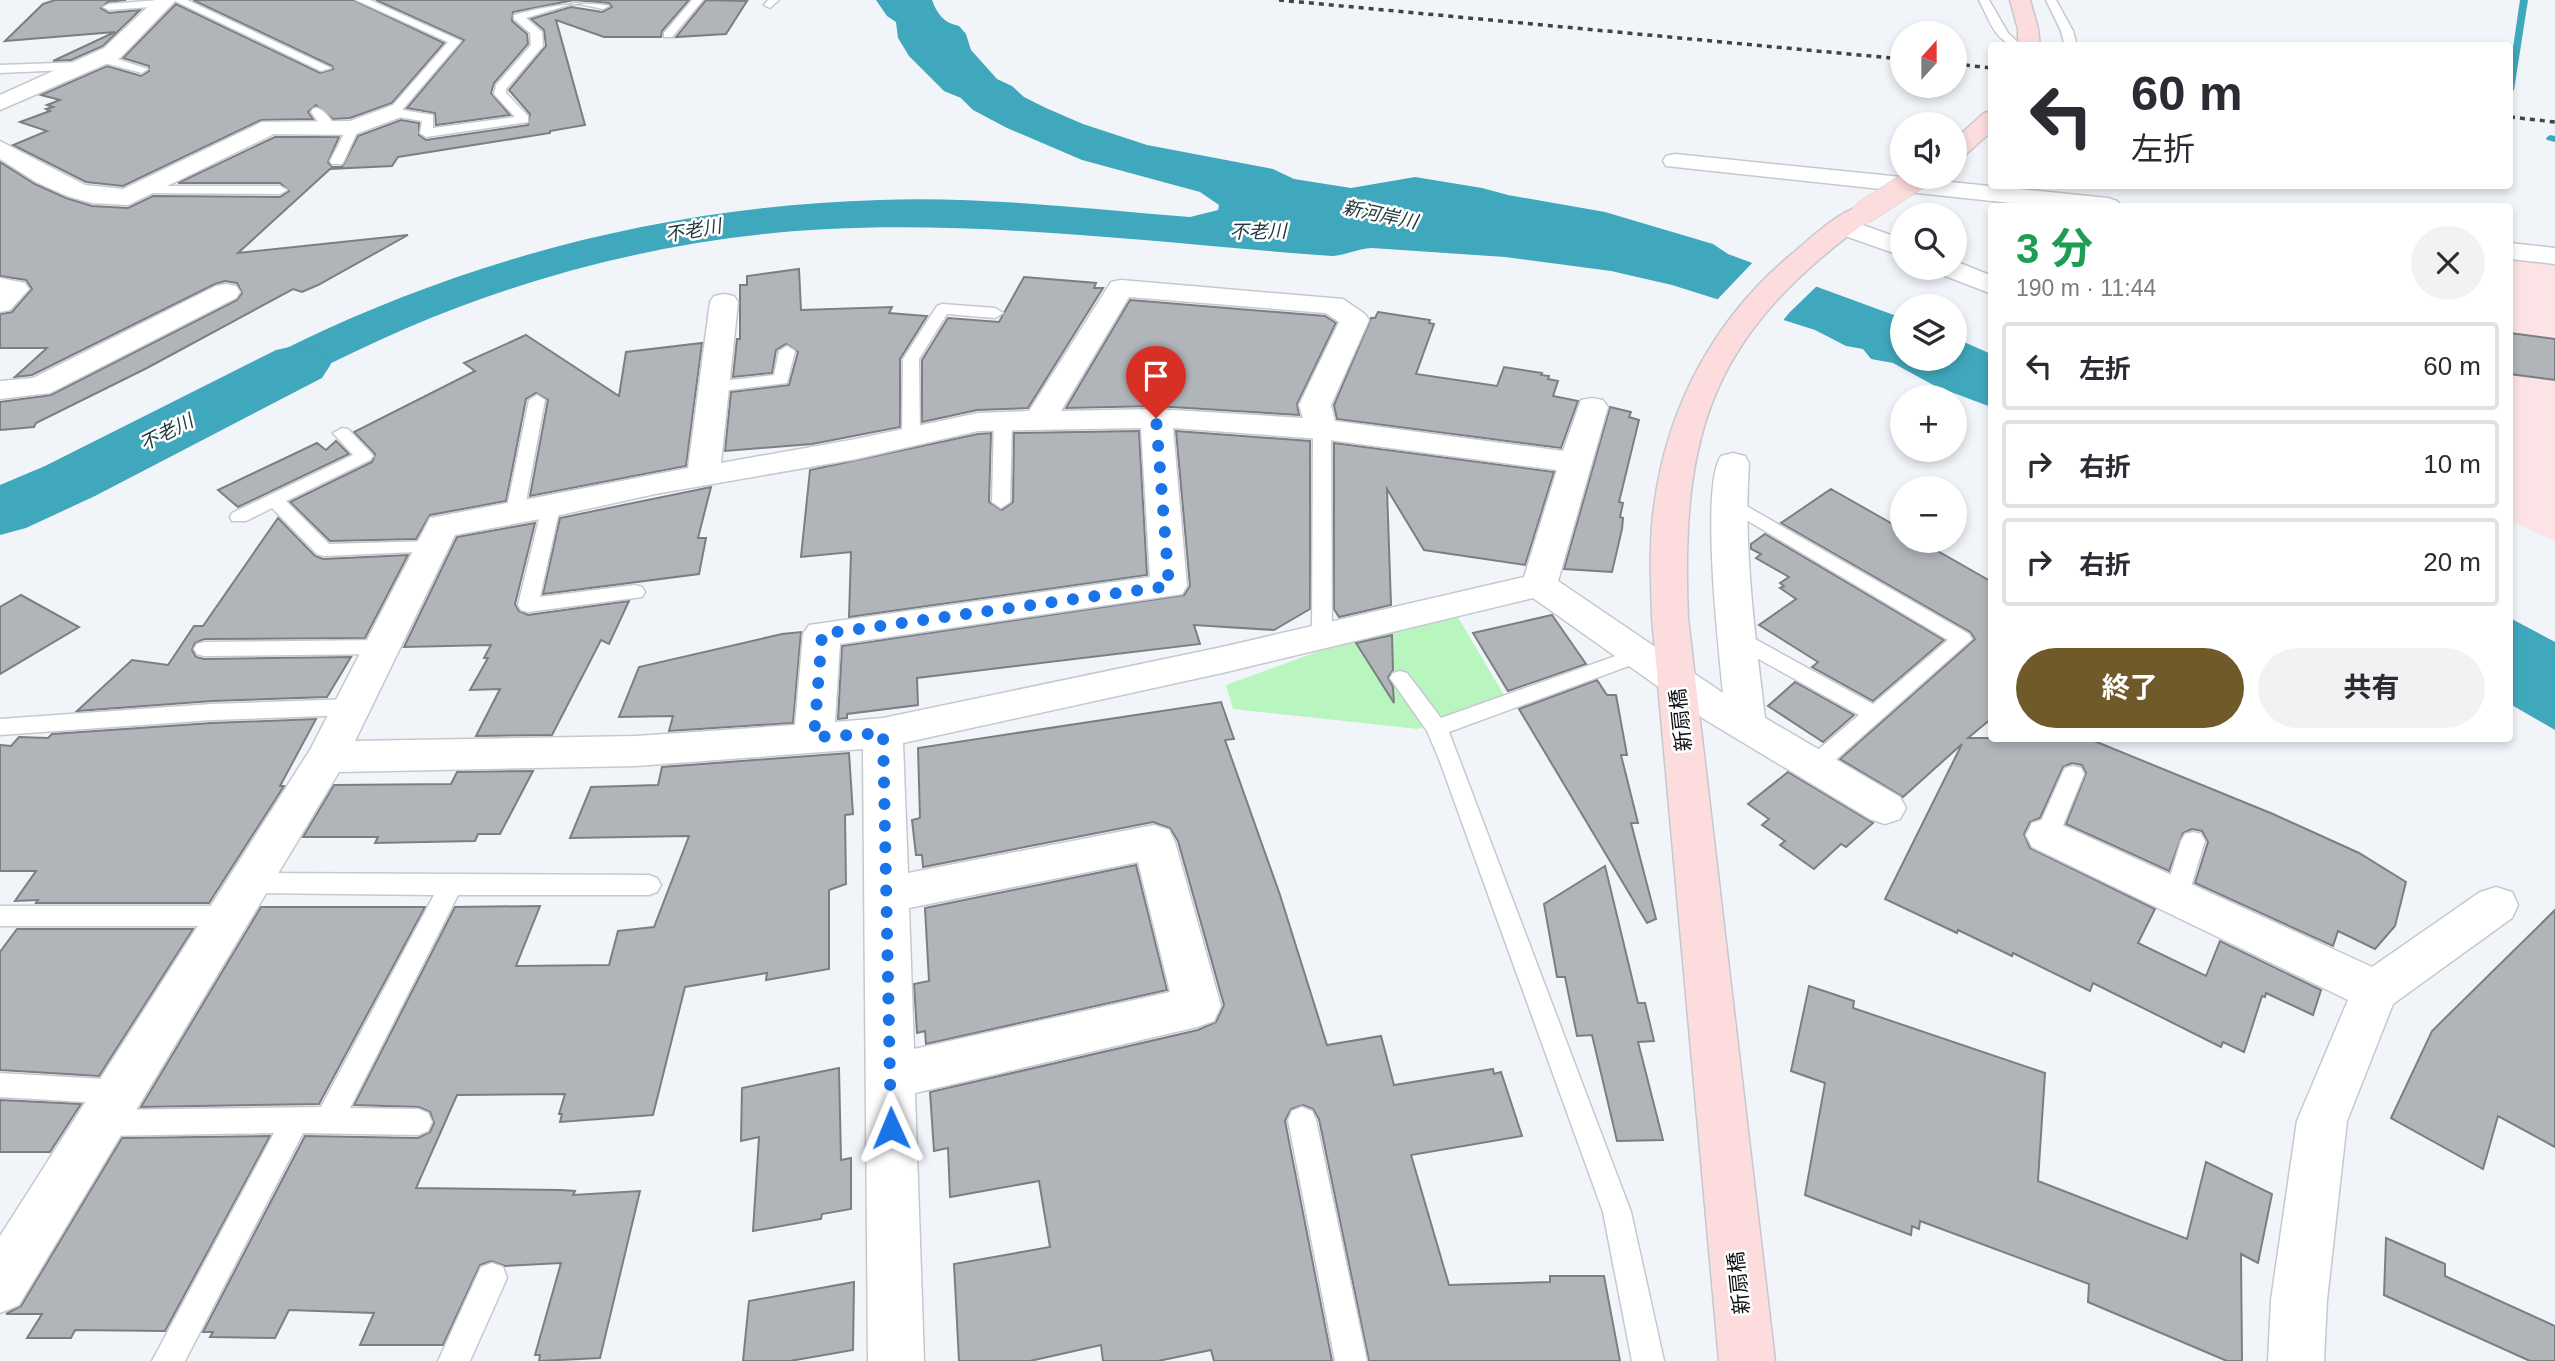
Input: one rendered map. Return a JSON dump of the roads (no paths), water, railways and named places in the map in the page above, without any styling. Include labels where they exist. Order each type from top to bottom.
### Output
[{"type":"street","points":[[2020,0],[2029,42]]},
{"type":"street","points":[[0,103],[112,53],[169,1]]},
{"type":"street","points":[[0,148],[67,189],[113,199],[128,197],[270,127],[333,123],[393,112]]},
{"type":"street","points":[[1967,140],[1988,122]]},
{"type":"street","points":[[1675,161],[2052,203]]},
{"type":"street","name":"新扇橋","points":[[1748,1361],[1676,678],[1669,571],[1671,504],[1684,437],[1703,381],[1755,303],[1818,244],[1900,189]]},
{"type":"street","points":[[1853,219],[1890,241]]},
{"type":"street","points":[[2513,251],[2555,256]]},
{"type":"street","points":[[1967,275],[1988,284]]},
{"type":"street","points":[[0,286],[15,289],[0,304]]},
{"type":"street","points":[[1038,421],[1121,288],[1333,305],[1355,320],[1315,405],[1322,429]]},
{"type":"street","points":[[0,390],[39,387],[226,292]]},
{"type":"street","points":[[702,476],[724,302]]},
{"type":"street","points":[[1539,585],[1592,407]]},
{"type":"street","points":[[0,1286],[327,757],[442,526],[551,507],[978,422],[1156,418],[1322,429],[1577,463]]},
{"type":"street","points":[[814,737],[822,634],[1169,586],[1156,418]]},
{"type":"street","points":[[1733,463],[1729,502],[1737,638],[1746,724]]},
{"type":"street","points":[[327,757],[636,751],[883,733],[1322,637],[1539,585],[1718,709],[1885,808]]},
{"type":"street","points":[[883,733],[896,1361]]},
{"type":"street","points":[[2048,835],[2375,991]]},
{"type":"street","points":[[886,895],[1154,842],[1198,1006],[890,1077]]},
{"type":"street","points":[[2296,1361],[2299,1300],[2322,1121],[2375,991],[2496,905]]},
{"type":"lane","points":[[361,0],[455,41],[393,112]]},
{"type":"lane","points":[[522,0],[541,9]]},
{"type":"lane","points":[[393,112],[429,118],[426,133],[524,119],[500,94],[500,88],[537,46],[536,32],[518,17],[575,0],[603,6]]},
{"type":"lane","points":[[668,35],[698,0]]},
{"type":"lane","points":[[1984,0],[2003,35],[2012,42]]},
{"type":"lane","points":[[2051,0],[2070,42]]},
{"type":"lane","points":[[109,7],[169,1],[325,68]]},
{"type":"lane","points":[[0,69],[93,62],[142,69]]},
{"type":"lane","points":[[333,123],[337,161]]},
{"type":"lane","points":[[143,190],[280,190]]},
{"type":"lane","points":[[911,437],[911,359],[942,309],[995,313]]},
{"type":"lane","points":[[713,387],[781,379],[787,351]]},
{"type":"lane","points":[[515,512],[537,400]]},
{"type":"lane","points":[[1001,502],[1003,422]]},
{"type":"lane","points":[[1322,429],[1322,637]]},
{"type":"lane","points":[[239,517],[364,456],[342,433]]},
{"type":"lane","points":[[272,499],[324,550],[431,547]]},
{"type":"lane","points":[[1729,502],[1962,639],[1814,766]]},
{"type":"lane","points":[[551,507],[528,605],[635,592]]},
{"type":"lane","points":[[1737,638],[1874,715]]},
{"type":"lane","points":[[204,649],[382,647]]},
{"type":"lane","points":[[1437,728],[1638,655]]},
{"type":"lane","points":[[1400,678],[1437,728],[1617,1212],[1648,1361]]},
{"type":"lane","points":[[0,727],[212,712],[352,707]]},
{"type":"lane","points":[[2048,835],[2073,774]]},
{"type":"lane","points":[[2176,896],[2193,841]]},
{"type":"lane","points":[[328,1120],[451,885]]},
{"type":"lane","points":[[0,916],[451,885],[649,885]]},
{"type":"lane","points":[[0,1085],[111,1107],[295,1121],[418,1122]]},
{"type":"lane","points":[[1302,1120],[1351,1361]]},
{"type":"lane","points":[[168,1361],[295,1121]]},
{"type":"lane","points":[[454,1361],[492,1278]]},
{"type":"water","name":"新河岸川","points":[[876,0],[932,0],[942,17],[959,26],[966,34],[971,50],[997,79],[1046,108],[1083,124],[1147,145],[1273,169],[1294,179],[1351,188],[1415,177],[1482,188],[1605,212],[1713,244],[1728,254],[1890,314],[1890,362],[1871,359],[1863,349],[1846,346],[1815,330],[1672,285],[1611,271],[1505,257],[1372,248],[1332,256],[1080,235],[954,228],[891,227],[781,232],[640,254],[548,277],[459,307],[338,360],[127,471],[0,533],[0,520],[90,476],[127,464],[203,419],[195,415],[196,410],[225,394],[213,395],[176,409],[266,358],[366,312],[436,284],[580,241],[728,213],[803,204],[879,200],[996,202],[1190,217],[1218,210],[1219,205],[1200,192],[1082,160],[1007,128],[973,110],[961,98],[944,91],[909,56],[898,38],[896,22],[887,16]]},
{"type":"water","points":[[1967,343],[1988,353],[1988,406],[1967,398],[1967,385],[1933,385],[1908,371],[1967,371]]},
{"type":"water","points":[[2513,620],[2555,642],[2555,730],[2513,706]]},
{"type":"waterway","points":[[2513,71],[2524,0]]},
{"type":"waterway","points":[[2550,138],[2555,139]]},
{"type":"waterway","name":"不老川","points":[[0,512],[70,481],[299,364]]},
{"type":"railway","points":[[1279,0],[1890,58]]},
{"type":"railway","points":[[1967,65],[1988,68]]},
{"type":"railway","points":[[2513,117],[2555,122]]}]
